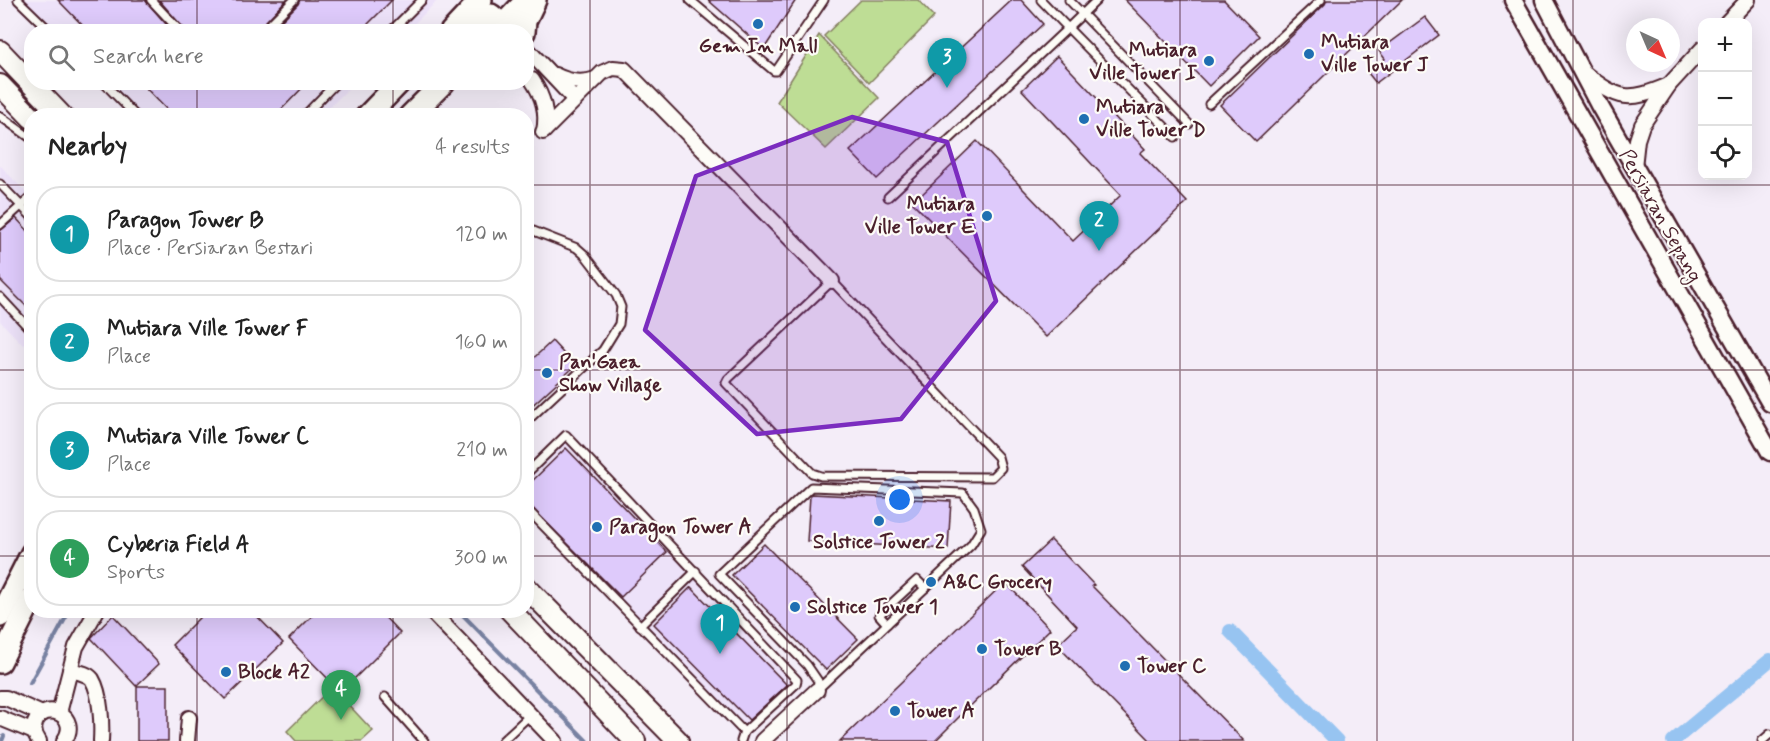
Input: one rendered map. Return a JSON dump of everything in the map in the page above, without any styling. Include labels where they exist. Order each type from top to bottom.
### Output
[{"type":"main road","points":[[459,24],[482,0]]},
{"type":"main road","points":[[507,24],[527,0]]},
{"type":"main road","points":[[525,24],[534,0]]},
{"type":"main road","points":[[476,24],[484,16],[491,15],[499,24]]},
{"type":"main road","points":[[0,52],[24,77]]},
{"type":"main road","points":[[0,85],[24,110]]},
{"type":"main road","points":[[37,90],[54,108]]},
{"type":"main road","points":[[375,108],[392,90]]},
{"type":"main road","points":[[418,108],[437,90]]},
{"type":"main road","points":[[0,616],[24,569]]},
{"type":"main road","points":[[534,595],[678,741]]},
{"type":"main road","points":[[0,662],[24,614]]},
{"type":"main road","points":[[518,618],[635,741]]},
{"type":"street","name":"Persiaran Sepang","points":[[1513,0],[1770,452]]},
{"type":"street","name":"Persiaran Sepang","points":[[1544,0],[1634,167],[1770,403]]},
{"type":"street","points":[[1731,18],[1748,0]]},
{"type":"street","points":[[1634,167],[1637,140],[1642,125],[1669,85],[1698,53]]},
{"type":"street","points":[[534,56],[575,100]]},
{"type":"street","points":[[534,84],[540,91],[545,108],[543,131],[602,73],[613,68],[624,69],[832,281]]},
{"type":"street","points":[[1580,70],[1605,90],[1624,96],[1641,97],[1669,85]]},
{"type":"street","points":[[548,71],[571,82],[588,82],[596,79]]},
{"type":"street","points":[[534,83],[564,111]]},
{"type":"street","points":[[59,713],[76,646],[94,618]]},
{"type":"street","points":[[438,618],[555,741]]},
{"type":"street","points":[[70,670],[86,674],[93,681],[100,710],[100,741]]},
{"type":"street","points":[[762,741],[818,690]]},
{"type":"street","points":[[2,694],[42,714]]},
{"type":"street","points":[[37,737],[36,722],[42,714],[53,711],[59,713],[68,723],[68,733],[64,741]]},
{"type":"street","points":[[0,718],[37,737]]},
{"type":"street","points":[[187,741],[189,718]]},
{"type":"lane","points":[[18,0],[43,24]]},
{"type":"lane","points":[[151,0],[174,24]]},
{"type":"lane","points":[[270,24],[294,0]]},
{"type":"lane","points":[[398,24],[422,0]]},
{"type":"lane","points":[[690,0],[776,71],[824,0]]},
{"type":"lane","points":[[1041,0],[1175,137]]},
{"type":"lane","points":[[1069,0],[1189,124]]},
{"type":"lane","points":[[888,197],[1097,0]]},
{"type":"lane","points":[[1209,104],[1321,0]]},
{"type":"lane","points":[[111,90],[128,108]]},
{"type":"lane","points":[[312,108],[330,90]]},
{"type":"lane","points":[[0,116],[24,133]]},
{"type":"lane","points":[[0,184],[24,209]]},
{"type":"lane","points":[[0,225],[24,203]]},
{"type":"lane","points":[[534,231],[577,249],[585,255],[616,295],[621,307],[619,324],[603,350],[534,415]]},
{"type":"lane","points":[[832,281],[998,457],[1001,468],[992,477],[821,476],[812,473],[726,383],[832,281]]},
{"type":"lane","points":[[0,297],[24,323]]},
{"type":"lane","points":[[534,466],[566,435],[797,680],[796,684],[768,712],[744,732],[741,741]]},
{"type":"lane","points":[[811,487],[963,493],[974,508],[981,529],[971,545],[818,690],[818,681],[807,665],[719,574],[811,487]]},
{"type":"lane","points":[[534,516],[744,732]]},
{"type":"lane","points":[[640,626],[696,571]]},
{"type":"lane","points":[[887,624],[879,615],[917,580],[925,588]]},
{"type":"lane","points":[[384,697],[424,741]]},
{"type":"lane","points":[[768,712],[780,725]]},
{"type":"lane","points":[[502,741],[530,715]]},
{"type":"lane","points":[[1762,741],[1770,734]]},
{"type":"highlighted area","points":[[852,117],[947,142],[996,301],[901,419],[757,434],[645,330],[696,176]]},
{"type":"shaded area","points":[[16,0],[438,0],[414,24],[40,24]]},
{"type":"shaded area","points":[[104,90],[347,90],[329,108],[123,108]]},
{"type":"shaded area","points":[[0,165],[24,191],[24,344],[0,321]]},
{"type":"shaded area","points":[[567,439],[794,682],[745,728],[534,510],[534,471]]},
{"type":"green space","points":[[861,0],[918,0],[934,17],[869,83],[824,36]]},
{"type":"green space","points":[[819,35],[879,98],[826,149],[777,102]]},
{"type":"green space","points":[[332,687],[373,731],[362,741],[296,741],[287,731]]},
{"type":"building","points":[[58,0],[145,0],[166,24],[81,24]]},
{"type":"building","points":[[159,0],[286,0],[264,24],[180,24]]},
{"type":"building","points":[[300,0],[392,0],[368,24],[278,24]]},
{"type":"building","name":"Gem In Mall","points":[[708,0],[796,0],[764,49]]},
{"type":"building","points":[[1012,0],[1021,0],[1043,24],[877,179],[850,151]]},
{"type":"building","name":"Mutiara Ville Tower I","points":[[1125,0],[1224,0],[1259,36],[1209,86]]},
{"type":"building","name":"Mutiara Ville Tower J","points":[[1327,0],[1402,0],[1256,142],[1220,105]]},
{"type":"building","points":[[1425,17],[1439,35],[1376,83],[1368,73],[1385,59],[1379,51]]},
{"type":"building","points":[[1057,56],[1145,149],[1140,153],[1187,202],[1046,337],[913,203],[977,141],[1073,241],[1121,195],[1022,90]]},
{"type":"building","points":[[148,90],[300,90],[283,108],[165,108]]},
{"type":"building","points":[[16,218],[24,226],[24,304],[0,280],[0,231]]},
{"type":"building","name":"Pan'Gaea Show Village","points":[[552,341],[575,366],[534,404],[534,358]]},
{"type":"building","name":"Paragon Tower A","points":[[566,448],[667,552],[621,597],[534,510],[534,479]]},
{"type":"building","name":"Solstice Tower 2","points":[[812,494],[951,501],[948,549],[807,541]]},
{"type":"building","points":[[1051,540],[1094,585],[1092,586],[1244,741],[1151,741],[1057,645],[1077,626],[1022,567]]},
{"type":"building","name":"Solstice Tower 1","points":[[764,544],[858,639],[826,670],[732,575]]},
{"type":"building","name":"Tower B","points":[[1005,582],[1050,629],[935,741],[840,741]]},
{"type":"building","points":[[691,587],[787,685],[749,720],[654,624]]},
{"type":"building","points":[[110,618],[116,618],[159,664],[136,686],[91,638]]},
{"type":"building","name":"Block A2","points":[[199,618],[259,618],[283,643],[225,699],[172,645]]},
{"type":"building","points":[[310,618],[386,618],[400,633],[341,692],[289,639]]},
{"type":"building","points":[[137,686],[168,686],[168,741],[137,741]]},
{"type":"waterway","points":[[30,683],[66,618]]},
{"type":"waterway","points":[[466,618],[587,741]]},
{"type":"waterway","points":[[1230,631],[1337,741]]},
{"type":"waterway","points":[[1673,741],[1770,660]]},
{"type":"waterway","points":[[2,741],[4,736]]},
{"type":"place","name":"Gem In Mall","points":[[758,24]]},
{"type":"place","name":"Mutiara Ville Tower J","points":[[1309,54]]},
{"type":"place","name":"Mutiara Ville Tower I","points":[[1209,61]]},
{"type":"place","name":"Mutiara Ville Tower C","points":[[947,88]]},
{"type":"place","name":"Mutiara Ville Tower D","points":[[1084,119]]},
{"type":"place","name":"Mutiara Ville Tower E","points":[[987,216]]},
{"type":"place","name":"Mutiara Ville Tower F","points":[[1099,251]]},
{"type":"place","name":"Pan'Gaea Show Village","points":[[547,373]]},
{"type":"place","name":"Solstice Tower 2","points":[[879,521]]},
{"type":"place","name":"Paragon Tower A","points":[[597,527]]},
{"type":"place","name":"A&C Grocery","points":[[931,582]]},
{"type":"place","name":"Solstice Tower 1","points":[[795,607]]},
{"type":"place","name":"Tower B","points":[[982,649]]},
{"type":"place","name":"Paragon Tower B","points":[[720,654]]},
{"type":"place","name":"Tower C","points":[[1125,666]]},
{"type":"place","name":"Block A2","points":[[226,672]]},
{"type":"place","name":"Tower A","points":[[895,711]]},
{"type":"place","name":"Cyberia Field A","points":[[341,720]]}]
